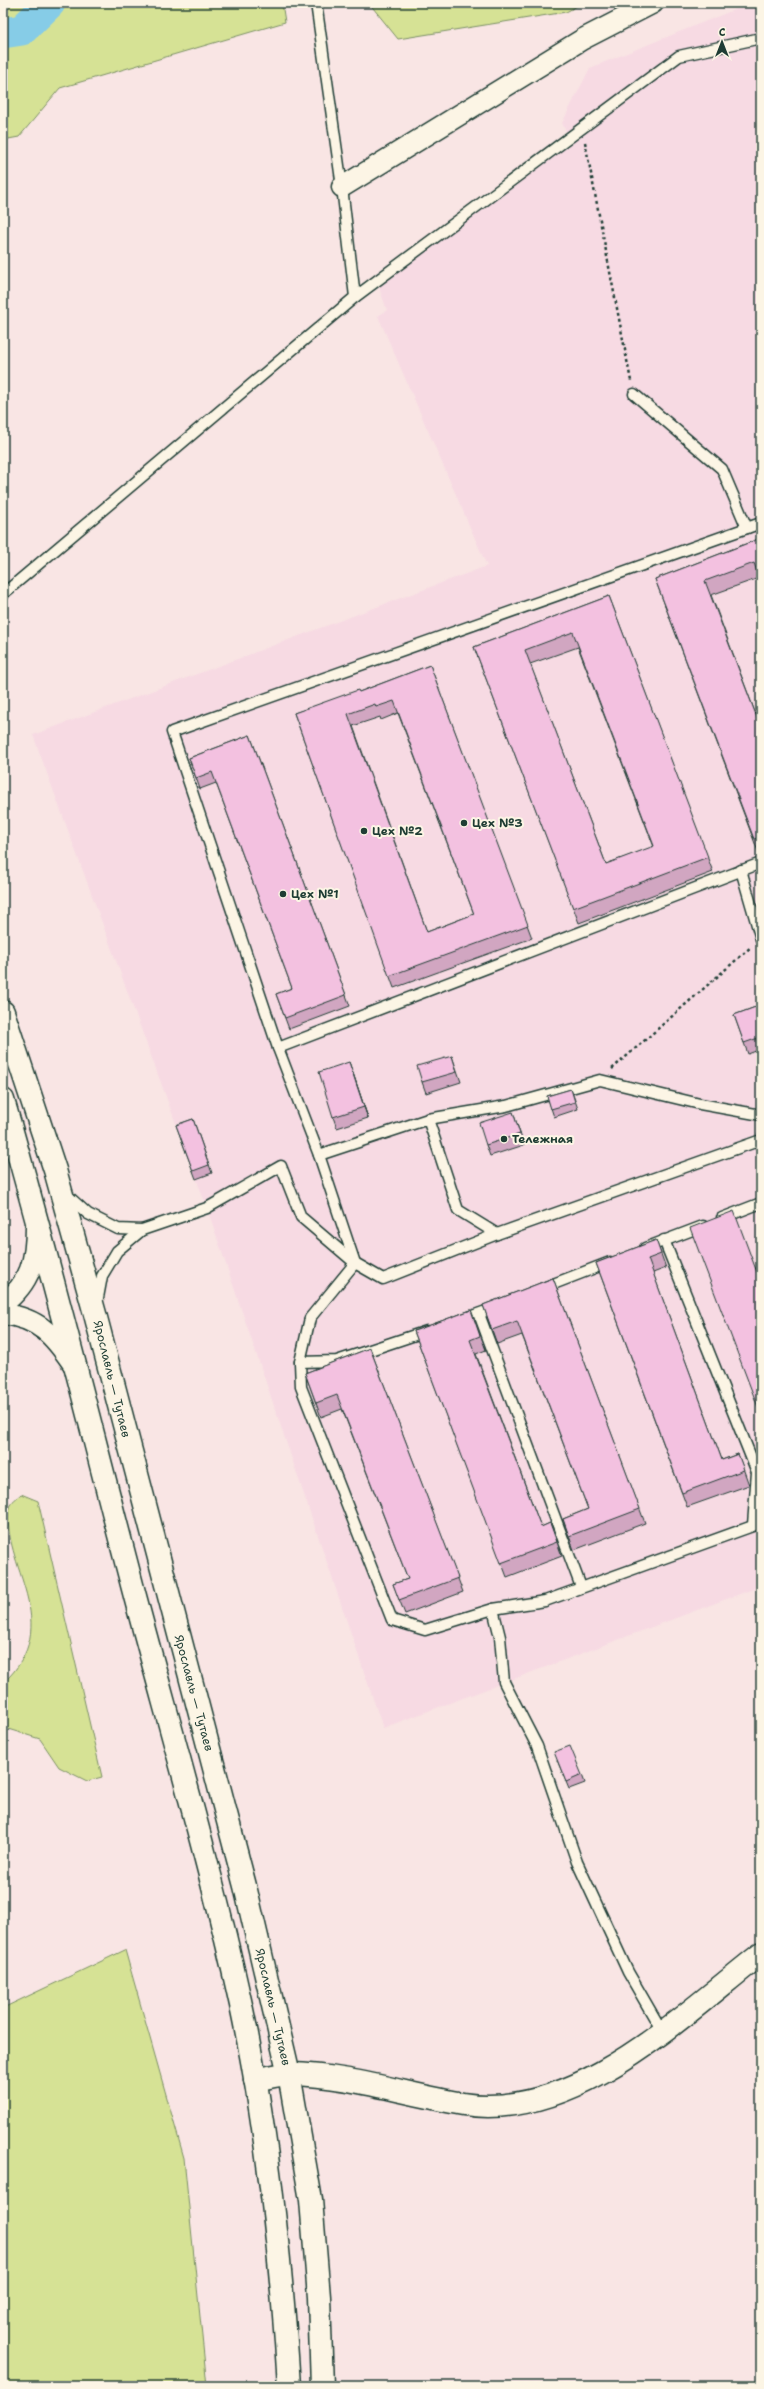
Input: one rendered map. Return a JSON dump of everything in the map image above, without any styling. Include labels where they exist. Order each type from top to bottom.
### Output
[{"type":"main road","name":"Ярославль — Тутаев","points":[[3,1012],[55,1170],[95,1314],[245,1886],[289,2074],[311,2200],[319,2296],[322,2386]]},
{"type":"main road","points":[[3,1100],[36,1214],[211,1877],[241,2007],[274,2193],[283,2285],[289,2386]]},
{"type":"main road","points":[[255,2080],[289,2074],[342,2078],[464,2104],[506,2105],[543,2099],[580,2083],[616,2063],[662,2031],[761,1954]]},
{"type":"street","points":[[342,187],[583,39],[653,3]]},
{"type":"street","points":[[3,1304],[17,1293],[29,1275],[34,1255],[36,1214]]},
{"type":"street","points":[[3,1314],[17,1316],[39,1325],[55,1339],[76,1367]]},
{"type":"lane","points":[[316,3],[342,187],[355,297]]},
{"type":"lane","points":[[3,594],[355,297],[680,56],[761,38]]},
{"type":"lane","points":[[634,394],[722,469],[747,528]]},
{"type":"lane","points":[[355,1263],[319,1155],[278,1048],[172,732],[761,523]]},
{"type":"lane","points":[[278,1048],[761,863]]},
{"type":"lane","points":[[741,870],[761,939]]},
{"type":"lane","points":[[319,1155],[428,1119],[506,1106],[600,1080],[700,1104],[761,1115]]},
{"type":"lane","points":[[428,1119],[458,1210],[497,1234]]},
{"type":"lane","points":[[95,1314],[102,1276],[116,1251],[142,1230],[206,1208],[281,1166],[301,1217],[355,1263],[383,1279],[497,1234],[761,1140]]},
{"type":"lane","points":[[55,1170],[68,1197],[88,1214],[118,1229],[142,1230]]},
{"type":"lane","points":[[635,1252],[761,1203]]},
{"type":"lane","points":[[355,1263],[310,1318],[300,1362],[301,1387],[392,1620],[425,1630],[493,1609],[545,1601],[757,1524],[758,1472],[664,1240]]},
{"type":"lane","points":[[531,1293],[620,1258]]},
{"type":"lane","points":[[449,1324],[509,1302]]},
{"type":"lane","points":[[479,1314],[581,1587]]},
{"type":"lane","points":[[300,1362],[337,1361],[434,1329]]},
{"type":"lane","points":[[493,1609],[500,1637],[504,1682],[537,1746],[577,1862],[628,1972],[662,2031]]},
{"type":"path","points":[[582,128],[599,204],[634,394]]},
{"type":"path","points":[[600,1080],[761,939]]},
{"type":"shaded area","points":[[751,3],[761,3],[761,1586],[383,1728],[207,1208],[33,735],[487,566],[378,316],[387,310],[376,279],[568,135],[562,123],[590,68]]},
{"type":"green space","points":[[3,3],[282,3],[285,22],[60,88],[19,137],[3,140]]},
{"type":"green space","points":[[369,3],[583,3],[566,12],[398,39]]},
{"type":"green space","points":[[21,1494],[38,1501],[102,1777],[87,1781],[59,1767],[40,1739],[8,1729],[3,1724],[3,1683],[21,1661],[30,1639],[31,1617],[27,1595],[13,1551],[9,1529],[9,1507]]},
{"type":"green space","points":[[125,1950],[184,2158],[207,2386],[3,2386],[3,2008]]},
{"type":"building","points":[[761,538],[761,583],[754,563],[705,581],[761,728],[761,837],[754,839],[655,579]]},
{"type":"building","points":[[609,596],[708,857],[573,908],[474,647]],"holes":[[[573,632],[654,846],[606,864],[525,650]]]},
{"type":"building","points":[[430,665],[528,925],[389,976],[294,713],[358,690],[359,692]],"holes":[[[394,701],[474,914],[427,932],[348,714],[375,704],[376,707]]]},
{"type":"building","name":"Цех №1","points":[[250,735],[346,995],[285,1018],[276,994],[292,988],[212,772],[196,778],[189,758]]},
{"type":"building","points":[[761,1005],[761,1037],[744,1043],[734,1015]]},
{"type":"building","points":[[452,1056],[457,1072],[422,1082],[417,1066]]},
{"type":"building","points":[[349,1062],[364,1107],[333,1117],[319,1072]]},
{"type":"building","points":[[571,1089],[575,1102],[551,1109],[547,1096]]},
{"type":"building","points":[[513,1112],[520,1134],[486,1145],[479,1123]]},
{"type":"building","points":[[193,1119],[209,1165],[193,1171],[176,1125]]},
{"type":"building","points":[[734,1211],[761,1283],[761,1415],[690,1228]]},
{"type":"building","points":[[656,1240],[661,1254],[648,1259],[722,1460],[738,1454],[744,1470],[682,1493],[596,1263]]},
{"type":"building","points":[[553,1278],[640,1509],[569,1536],[563,1519],[588,1509],[517,1321],[492,1330],[483,1305]]},
{"type":"building","points":[[471,1310],[480,1336],[470,1340],[541,1527],[550,1523],[557,1542],[501,1563],[414,1331]]},
{"type":"building","points":[[370,1348],[458,1578],[399,1600],[393,1584],[408,1579],[337,1395],[316,1403],[305,1373]]},
{"type":"building","points":[[570,1746],[582,1775],[566,1782],[554,1752]]},
{"type":"waterway","points":[[3,33],[22,30],[50,3]]},
{"type":"place","name":"Цех №3","points":[[464,823]]},
{"type":"place","name":"Цех №2","points":[[364,831]]},
{"type":"place","name":"Цех №1","points":[[283,894]]},
{"type":"place","name":"Тележная","points":[[504,1139]]}]
